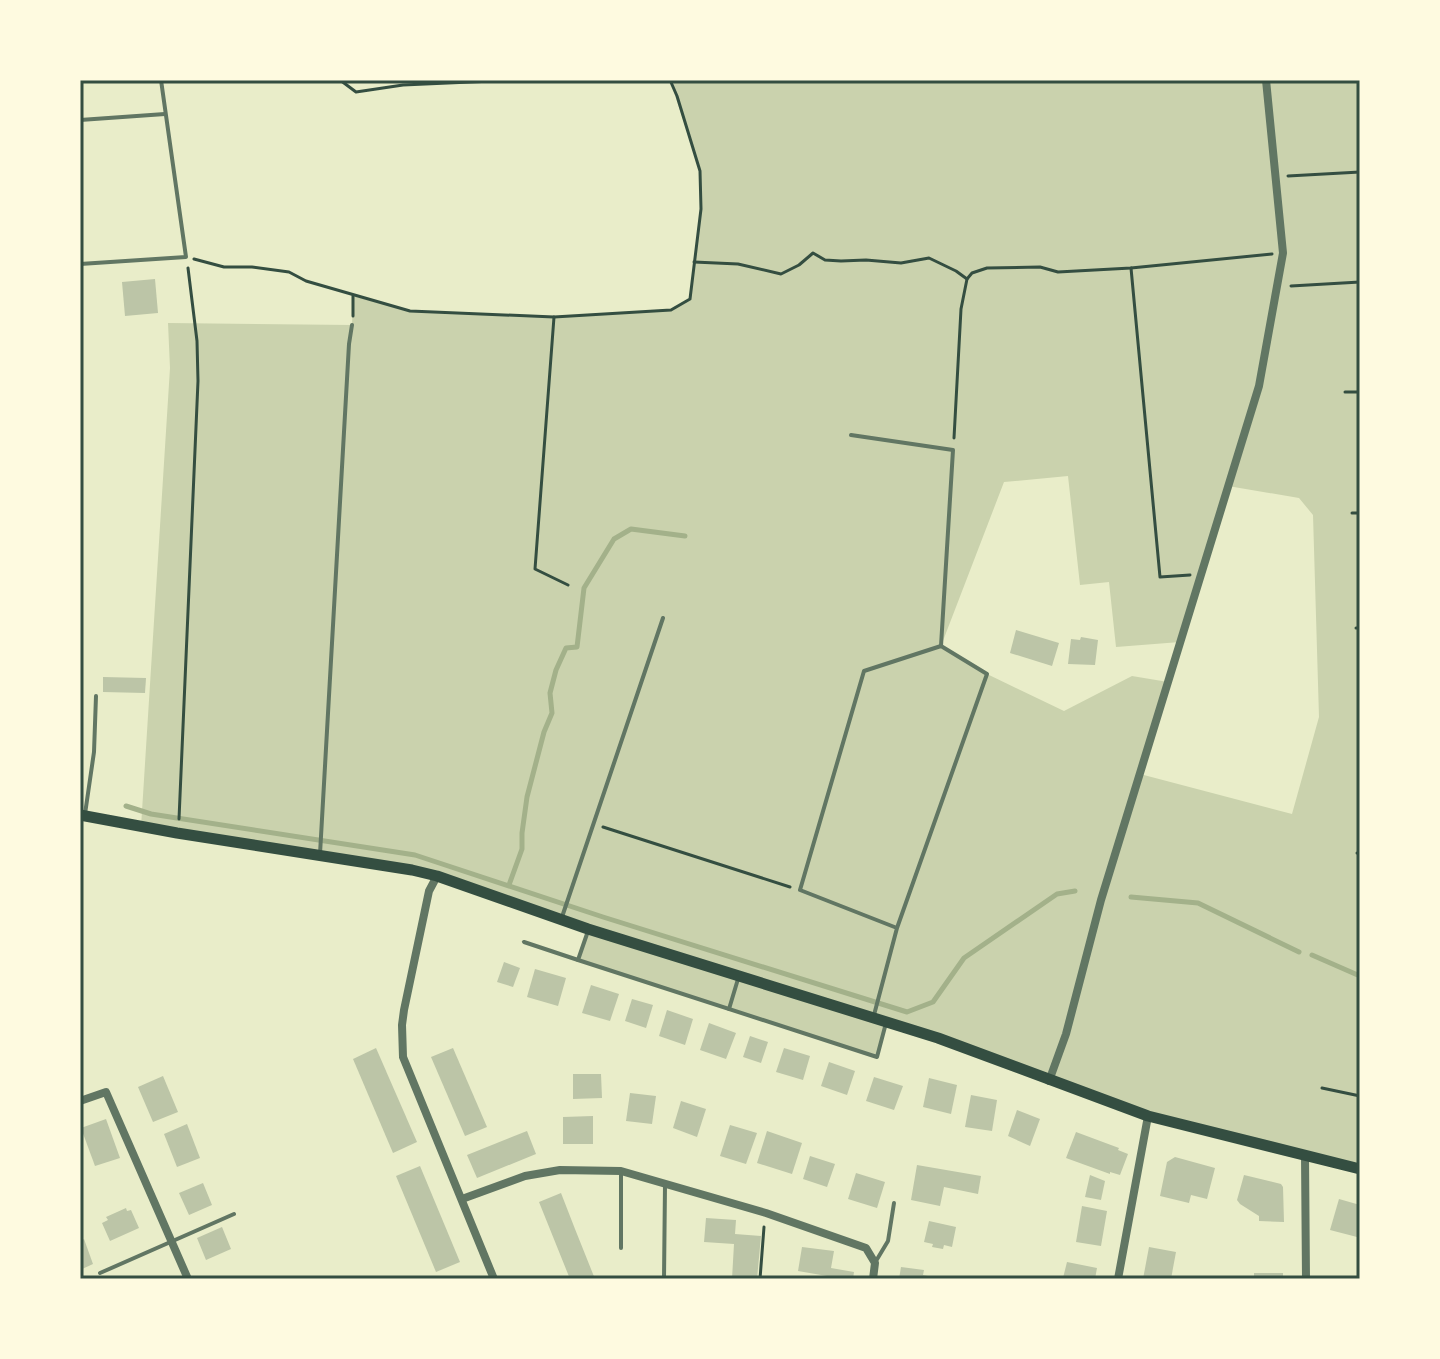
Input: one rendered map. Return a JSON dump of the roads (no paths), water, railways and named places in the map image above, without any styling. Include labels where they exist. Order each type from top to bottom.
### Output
[{"type":"main road","points":[[82,816],[320,852],[437,876],[562,915],[588,929],[739,976],[875,1012],[886,1021],[1148,1116],[1360,1169]]},
{"type":"street","points":[[1049,1081],[1066,1034],[1101,900],[1259,386],[1283,253],[1266,80]]},
{"type":"street","points":[[437,876],[429,891],[404,1010],[403,1057],[494,1279]]},
{"type":"street","points":[[80,1101],[106,1092],[188,1279]]},
{"type":"street","points":[[1118,1279],[1148,1116]]},
{"type":"street","points":[[1305,1155],[1306,1279]]},
{"type":"street","points":[[462,1199],[525,1176],[560,1170],[621,1171],[766,1213],[866,1248],[875,1263],[873,1279]]},
{"type":"lane","points":[[80,264],[186,257],[161,80]]},
{"type":"lane","points":[[80,120],[165,114]]},
{"type":"lane","points":[[320,852],[352,325]]},
{"type":"lane","points":[[851,435],[953,450],[941,646]]},
{"type":"lane","points":[[562,915],[663,618]]},
{"type":"lane","points":[[875,1012],[897,928],[987,674],[941,646],[864,671],[800,890],[897,928]]},
{"type":"lane","points":[[82,816],[94,752],[96,696]]},
{"type":"lane","points":[[578,960],[588,929]]},
{"type":"lane","points":[[524,942],[877,1057],[886,1021]]},
{"type":"lane","points":[[729,1009],[739,976]]},
{"type":"lane","points":[[621,1171],[621,1248]]},
{"type":"lane","points":[[664,1279],[665,1182]]},
{"type":"lane","points":[[875,1263],[888,1241],[894,1203]]},
{"type":"lane","points":[[100,1273],[234,1214]]},
{"type":"waterway","points":[[509,885],[522,849],[527,797],[552,713],[550,693],[556,670],[566,648],[577,647],[584,588],[614,539],[631,529],[685,536]]},
{"type":"waterway","points":[[126,806],[151,814],[415,855],[907,1012],[933,1002],[964,958],[1057,894],[1075,891]]},
{"type":"waterway","points":[[1131,897],[1198,903],[1299,952]]},
{"type":"waterway","points":[[1312,955],[1360,976]]}]
